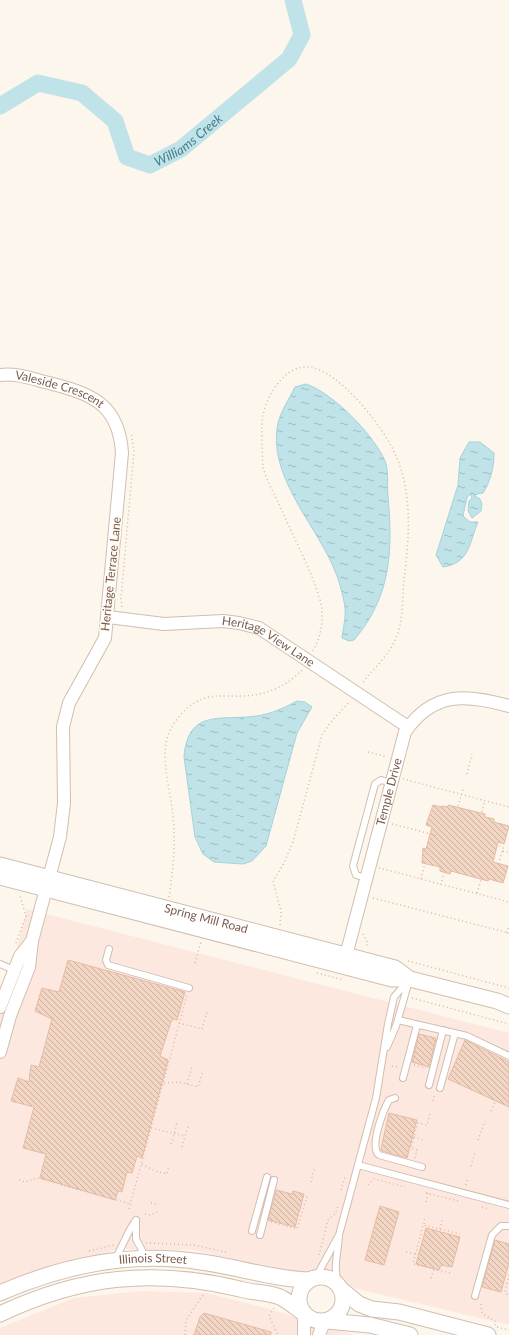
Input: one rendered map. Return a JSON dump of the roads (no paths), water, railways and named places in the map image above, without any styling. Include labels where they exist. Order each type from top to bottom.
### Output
[{"type":"street","name":"Valeside Crescent","points":[[0,375],[26,376],[78,390],[96,400],[114,417]]},
{"type":"street","name":"Heritage Terrace Lane","points":[[32,941],[60,837],[64,815],[63,727],[69,703],[105,638],[122,453],[121,435],[114,417]]},
{"type":"street","name":"Heritage View Lane","points":[[108,617],[164,624],[223,622],[239,623],[259,628],[307,662],[408,727]]},
{"type":"street","name":"Temple Drive","points":[[345,960],[401,744],[408,727],[421,712],[430,706],[454,698],[481,699],[509,706]]},
{"type":"street","name":"Spring Mill Road","points":[[0,864],[48,883],[345,960],[392,978],[410,979],[497,1001],[509,1006]]},
{"type":"street","name":"Spring Mill Road","points":[[0,877],[48,883]]},
{"type":"street","points":[[0,1007],[20,956],[32,941]]},
{"type":"street","points":[[0,1052],[10,1016],[29,967],[32,941]]},
{"type":"street","name":"Illinois Street","points":[[0,1292],[44,1275],[78,1266],[115,1260],[146,1258],[188,1260],[287,1279],[312,1278]]},
{"type":"street","name":"Illinois Street","points":[[0,1314],[32,1299],[61,1289],[108,1280],[152,1277],[202,1281],[281,1297],[303,1313]]},
{"type":"street","points":[[304,1335],[303,1313],[299,1305],[300,1291],[312,1278],[328,1278],[360,1304],[372,1309],[399,1312],[492,1331]]},
{"type":"street","points":[[323,1326],[338,1314],[341,1309],[343,1302],[340,1287]]},
{"type":"street","points":[[303,1313],[323,1326],[370,1325],[410,1335]]},
{"type":"lane","points":[[109,948],[106,960],[108,965],[188,990]]},
{"type":"lane","points":[[0,964],[14,970]]},
{"type":"lane","points":[[384,1054],[398,1020],[410,979]]},
{"type":"lane","points":[[340,1287],[334,1263],[339,1247],[339,1235],[376,1098],[394,997],[410,979]]},
{"type":"lane","points":[[398,1020],[455,1033],[509,1056]]},
{"type":"lane","points":[[403,1078],[417,1025]]},
{"type":"lane","points":[[429,1085],[443,1030]]},
{"type":"lane","points":[[440,1088],[455,1033]]},
{"type":"lane","points":[[395,1098],[389,1100],[384,1110],[374,1145],[376,1152],[379,1155],[422,1167]]},
{"type":"lane","points":[[358,1165],[509,1205]]},
{"type":"lane","points":[[252,1231],[267,1177]]},
{"type":"lane","points":[[260,1235],[274,1180]]},
{"type":"lane","points":[[115,1260],[124,1244],[128,1230],[136,1220],[136,1239],[146,1258]]},
{"type":"lane","points":[[475,1296],[492,1235],[501,1226],[509,1226]]},
{"type":"lane","points":[[312,1278],[339,1235]]},
{"type":"water","points":[[306,384],[328,396],[352,416],[372,439],[380,451],[387,469],[390,536],[387,573],[376,607],[354,640],[349,641],[342,638],[345,608],[342,591],[336,574],[324,548],[285,479],[279,460],[276,442],[279,418],[295,387]]},
{"type":"water","points":[[469,442],[480,442],[494,453],[493,468],[488,484],[483,493],[475,496],[480,499],[482,504],[481,511],[472,518],[468,511],[469,501],[472,498],[471,494],[467,497],[463,516],[470,522],[478,522],[464,557],[452,565],[443,567],[436,555],[458,485],[460,458]]},
{"type":"water","points":[[297,701],[305,702],[312,707],[297,733],[266,846],[252,861],[243,864],[214,862],[203,854],[195,837],[184,757],[187,741],[192,731],[199,724],[208,720],[267,714]]},
{"type":"waterway","name":"Williams Creek","points":[[0,106],[38,83],[82,93],[115,121],[127,157],[150,165],[181,149],[289,59],[302,35],[293,0]]}]
